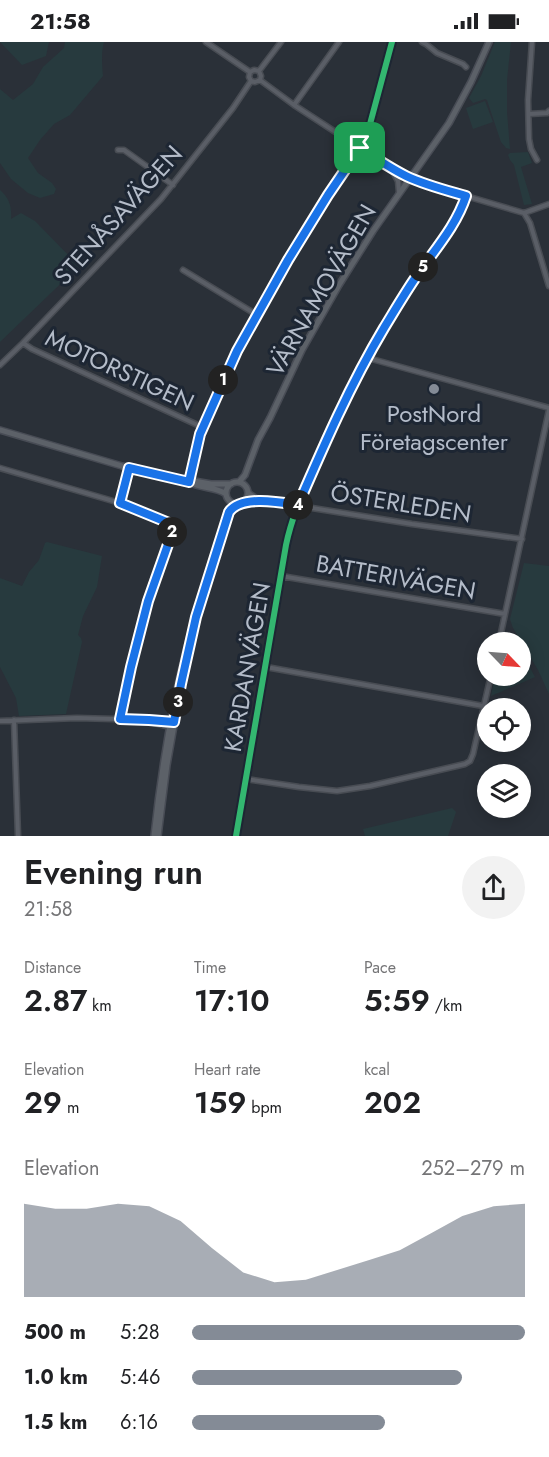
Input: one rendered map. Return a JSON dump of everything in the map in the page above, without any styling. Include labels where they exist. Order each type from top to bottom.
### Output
[{"type":"main road","name":"VÄRNAMOVÄGEN","points":[[239,482],[246,476],[258,440],[302,350],[339,285],[460,104],[489,42]]},
{"type":"main road","points":[[0,430],[129,468],[221,491],[231,503],[236,505]]},
{"type":"main road","name":"VÄRNAMOVÄGEN","points":[[244,503],[247,499],[252,463],[261,435]]},
{"type":"main road","points":[[189,482],[211,484],[239,482],[244,484],[248,491]]},
{"type":"main road","points":[[217,549],[225,516],[227,488],[231,484]]},
{"type":"main road","points":[[156,836],[171,725],[187,646],[229,512],[236,505],[244,503]]},
{"type":"street","points":[[206,42],[250,72]]},
{"type":"street","points":[[259,71],[281,42]]},
{"type":"street","points":[[294,105],[339,42]]},
{"type":"street","points":[[189,482],[202,427],[237,351],[309,225],[366,139],[392,42]]},
{"type":"street","points":[[422,42],[437,53],[464,64],[466,67]]},
{"type":"street","points":[[532,42],[529,114],[531,149],[537,160]]},
{"type":"street","points":[[250,72],[259,71]]},
{"type":"street","points":[[259,71],[260,80]]},
{"type":"street","points":[[250,72],[251,81],[260,80]]},
{"type":"street","points":[[260,80],[360,148],[411,178],[524,213],[549,204]]},
{"type":"street","name":"STENÅSAVÄGEN","points":[[0,365],[147,215],[233,108],[251,81]]},
{"type":"street","points":[[529,114],[549,111]]},
{"type":"street","points":[[118,150],[124,150],[173,185]]},
{"type":"street","points":[[391,168],[398,181],[398,196]]},
{"type":"street","name":"KARDANVÄGEN","points":[[236,836],[290,527],[325,442],[367,358],[408,289],[457,219],[466,196]]},
{"type":"street","points":[[524,213],[530,223],[549,286]]},
{"type":"street","points":[[183,270],[257,315]]},
{"type":"street","name":"MOTORSTIGEN","points":[[23,343],[202,427]]},
{"type":"street","points":[[367,358],[549,409],[501,632]]},
{"type":"street","points":[[0,468],[120,503],[169,523],[172,528],[148,601],[120,719]]},
{"type":"street","points":[[120,503],[129,468]]},
{"type":"street","name":"ÖSTERLEDEN","points":[[248,491],[256,498],[275,502],[522,539]]},
{"type":"street","name":"ÖSTERLEDEN","points":[[244,503],[275,502]]},
{"type":"street","name":"BATTERIVÄGEN","points":[[281,576],[505,614]]},
{"type":"street","points":[[265,667],[477,705]]},
{"type":"street","points":[[0,721],[120,719],[145,720],[171,725]]},
{"type":"street","points":[[14,720],[18,836]]},
{"type":"street","points":[[246,779],[338,791],[359,788],[468,762],[473,754],[477,735]]},
{"type":"green space","points":[[0,42],[49,42],[46,56],[22,65]]},
{"type":"green space","points":[[65,42],[104,42],[103,76],[70,115],[54,124],[28,158],[38,173],[52,183],[56,189],[54,194],[40,198],[28,193],[11,179],[0,163],[0,89],[13,100],[33,84],[43,67],[64,48]]},
{"type":"green space","points":[[495,42],[511,42],[507,80],[510,149],[501,142],[487,100],[473,103],[469,98]]},
{"type":"green space","points":[[485,101],[493,122],[473,129],[466,108]]},
{"type":"green space","points":[[528,152],[532,163],[521,167],[532,204],[524,205],[514,165],[508,155]]},
{"type":"green space","points":[[0,190],[9,203],[11,219],[21,213],[35,221],[79,266],[0,342]]},
{"type":"green space","points":[[47,542],[102,556],[97,587],[83,616],[78,635],[82,642],[66,714],[19,716],[16,698],[0,667],[0,578],[22,586],[29,572],[39,560]]},
{"type":"green space","points":[[524,563],[549,566],[549,694],[531,658],[531,632],[515,632],[510,619]]},
{"type":"green space","points":[[493,686],[514,686],[491,696]]},
{"type":"green space","points":[[452,808],[456,812],[448,836],[365,836],[363,829]]},
{"type":"cycle path","points":[[189,482],[200,434],[237,351],[309,225],[366,139],[392,42]]},
{"type":"cycle path","points":[[236,836],[286,545],[295,513],[325,441],[358,375],[408,289],[448,233],[466,196]]},
{"type":"place","name":"PostNord Företagscenter","points":[[434,389]]},
{"type":"route","points":[[360,148],[411,178],[466,196],[459,214],[408,289],[367,358],[325,442],[298,505],[275,502],[244,503],[232,507],[229,512],[196,617],[174,722],[120,719],[148,601],[172,533],[169,523],[120,503],[129,468],[189,482],[200,434],[237,351],[288,260],[360,148]]}]
